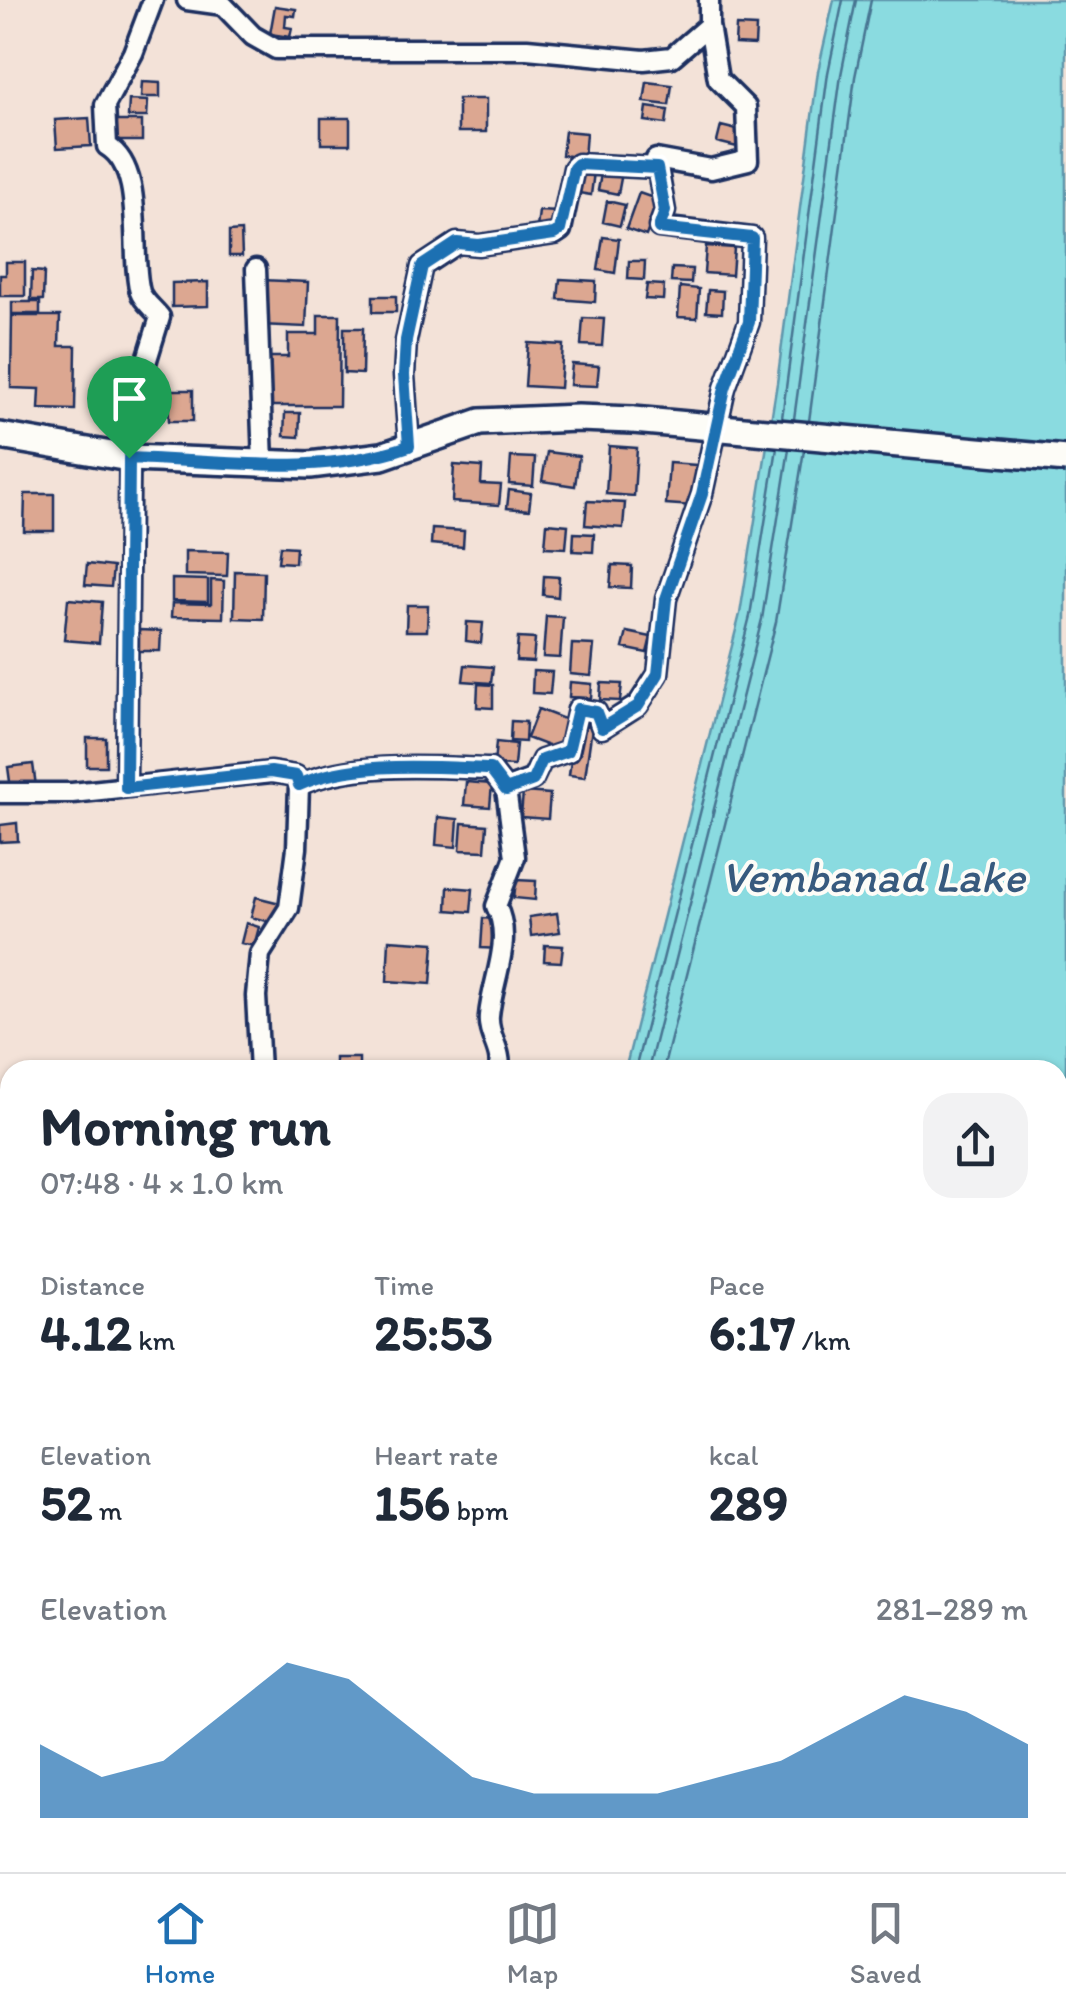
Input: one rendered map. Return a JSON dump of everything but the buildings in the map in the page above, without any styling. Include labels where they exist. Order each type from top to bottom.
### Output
[{"type":"main road","points":[[0,436],[129,458],[310,465],[382,456],[480,422],[578,418],[1066,459]]},
{"type":"street","points":[[126,788],[130,415],[160,317],[140,294],[129,174],[113,148],[107,146],[106,104],[133,54],[152,0]]},
{"type":"street","points":[[187,0],[223,5],[252,36],[276,49],[311,51],[527,49],[644,60],[672,57],[709,26]]},
{"type":"street","points":[[506,790],[533,780],[542,760],[568,751],[578,709],[596,712],[602,728],[638,706],[658,674],[666,599],[702,494],[725,388],[749,322],[752,238],[659,228],[665,211],[656,159],[711,168],[748,160],[746,107],[718,78],[709,0]]},
{"type":"street","points":[[409,446],[406,340],[422,266],[457,243],[479,245],[554,234],[560,230],[578,164],[657,168]]},
{"type":"street","points":[[256,268],[264,463]]},
{"type":"street","points":[[299,785],[321,774],[425,766],[490,769],[506,790],[515,857],[496,906],[504,925],[496,992],[489,1016],[490,1032],[502,1060]]},
{"type":"street","points":[[0,793],[72,793],[271,772],[296,776],[296,848],[289,908],[260,954],[256,996],[259,1060]]},
{"type":"water","name":"Vembanad Lake","points":[[834,0],[1066,0],[1066,1060],[628,1060],[740,614],[777,383],[818,71]]},
{"type":"route","points":[[578,164],[657,168],[665,211],[659,228],[752,238],[749,322],[725,388],[702,494],[666,599],[658,674],[638,706],[602,728],[596,712],[578,709],[568,751],[542,760],[533,780],[506,790],[490,769],[425,766],[321,774],[299,785],[296,776],[271,772],[126,788],[129,458],[310,465],[382,456],[409,446],[406,340],[422,266],[457,243],[479,245],[554,234],[560,230],[578,164]]}]
